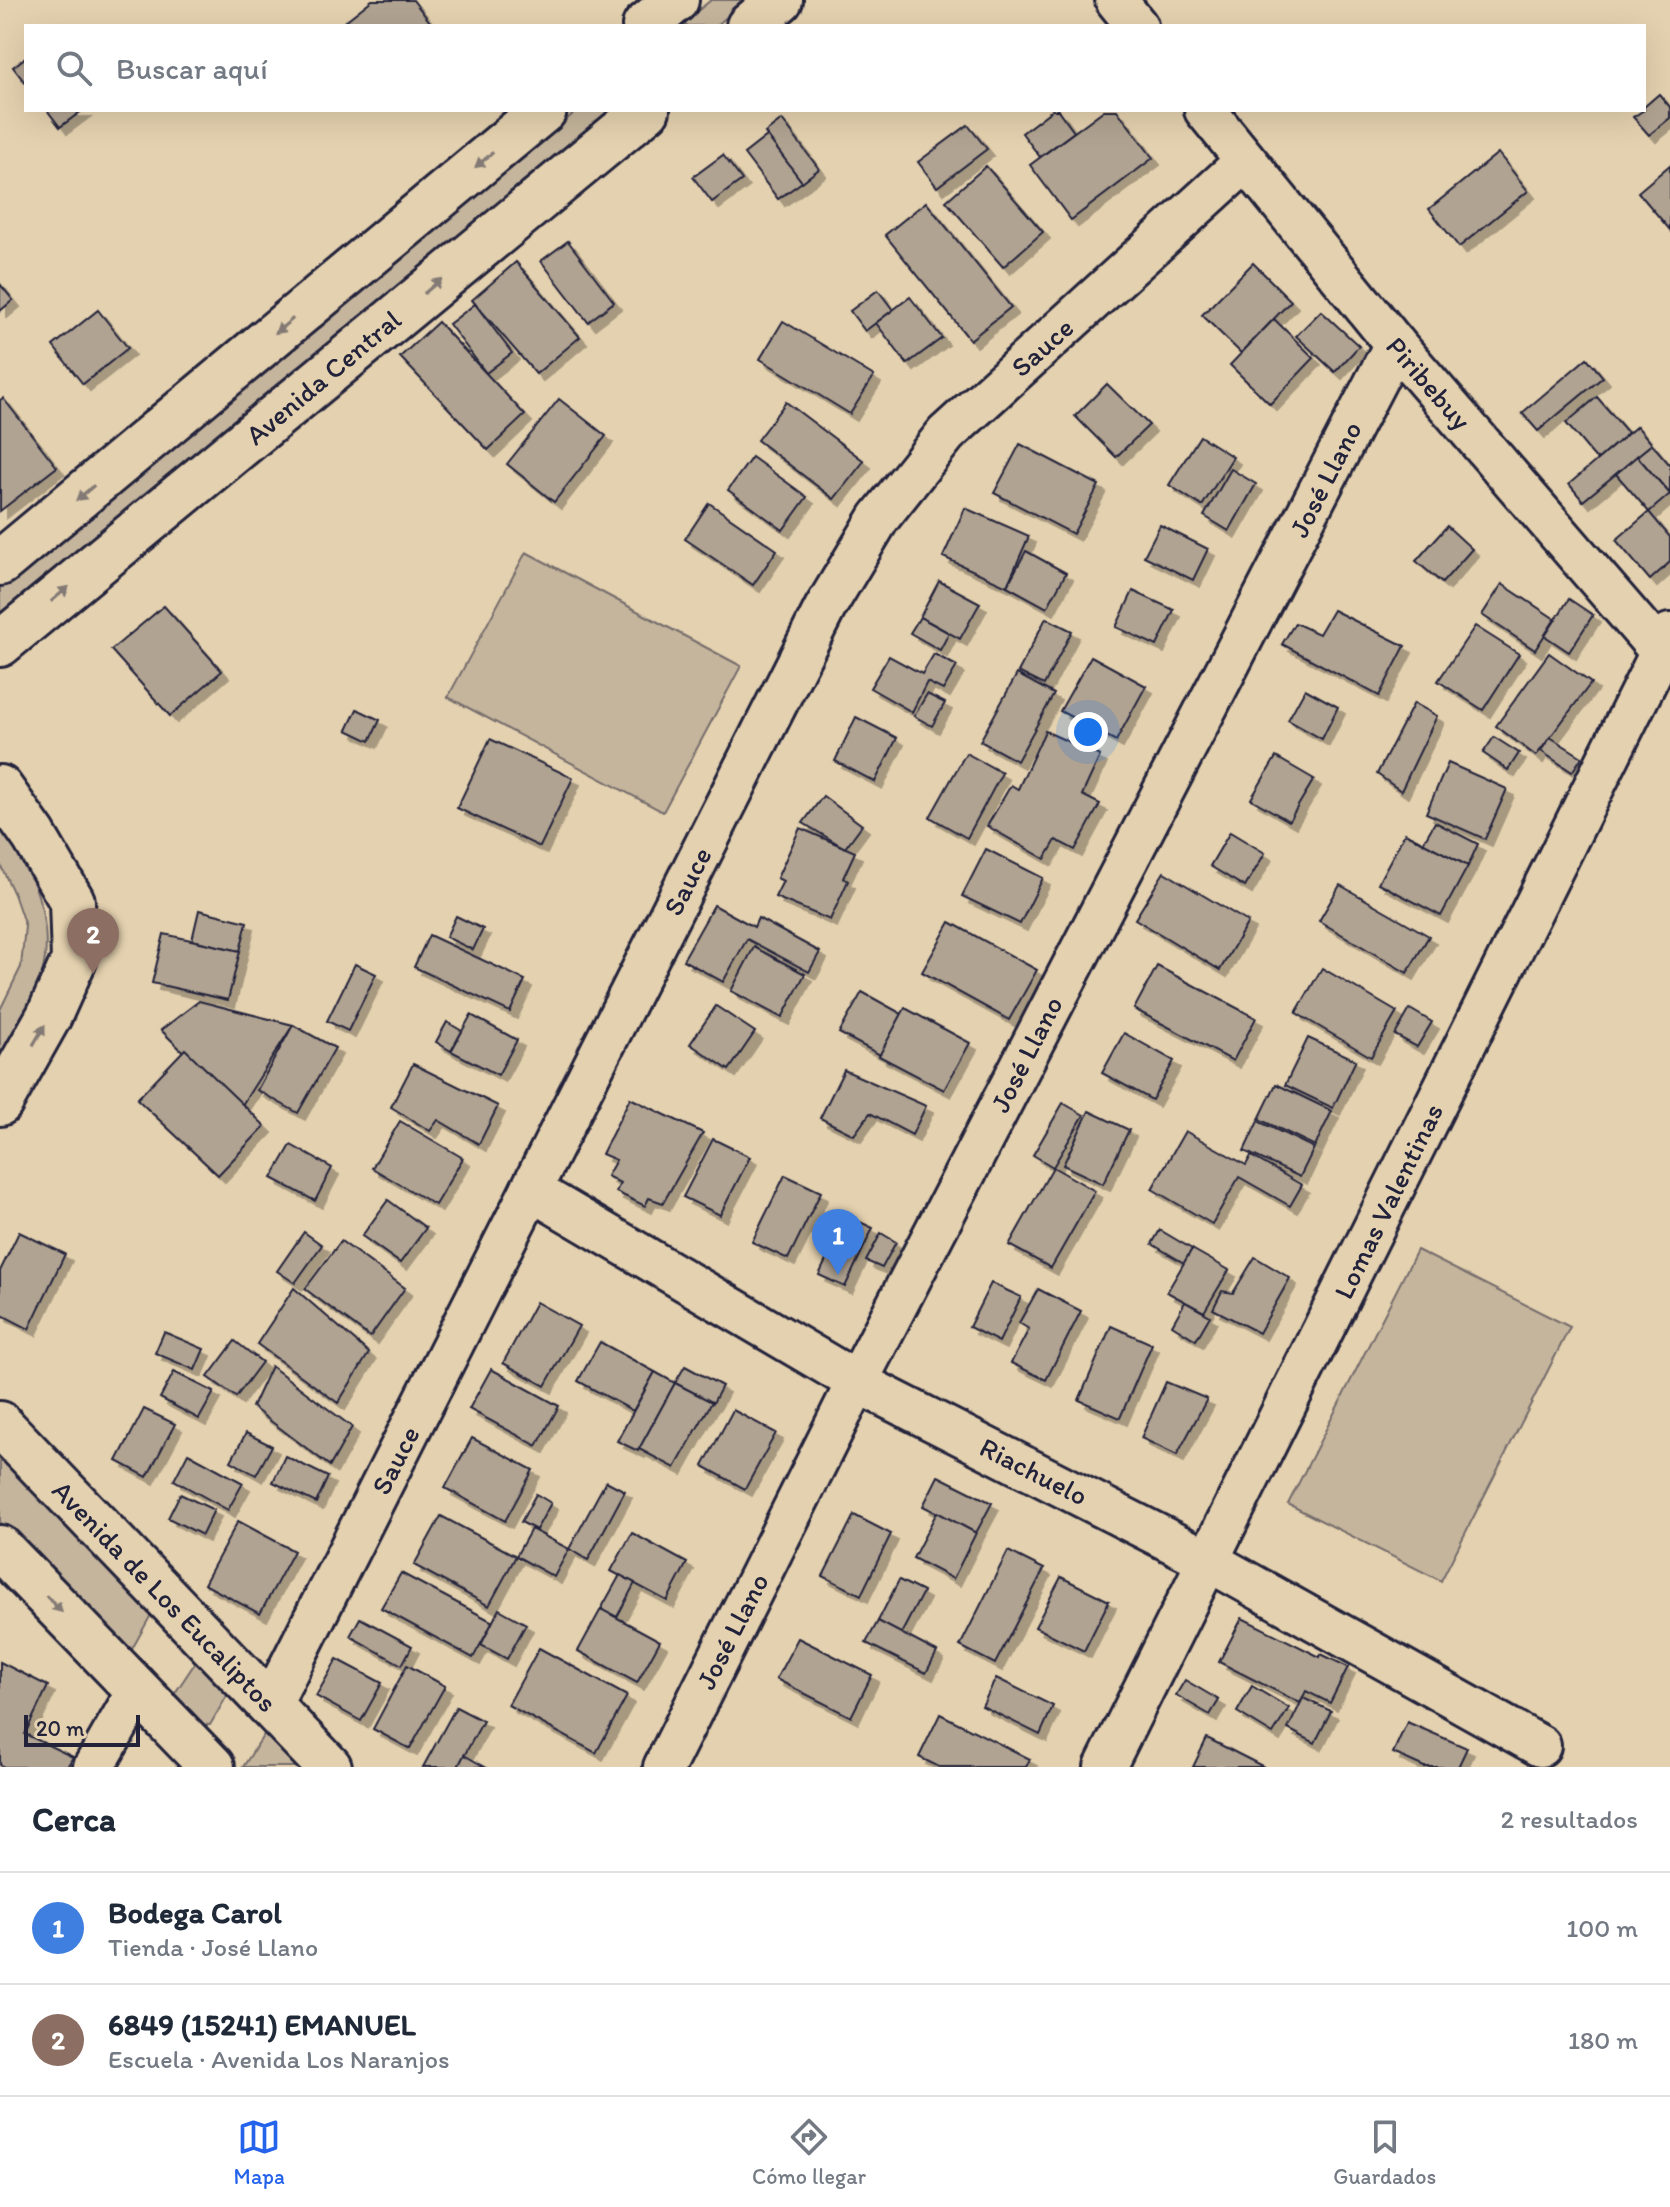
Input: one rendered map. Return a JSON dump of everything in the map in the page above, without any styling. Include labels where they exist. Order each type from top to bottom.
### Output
[{"type":"street","points":[[647,24],[676,0]]},
{"type":"street","points":[[751,24],[780,0]]},
{"type":"street","points":[[1116,0],[1135,24]]},
{"type":"street","points":[[0,563],[542,112]]},
{"type":"street","name":"Avenida Central","points":[[0,644],[645,112]]},
{"type":"street","name":"Piribebuy","points":[[1207,112],[1395,344],[1665,643]]},
{"type":"street","name":"Sauce","points":[[270,1706],[825,608],[879,518],[946,434],[1246,161]]},
{"type":"street","name":"José Llano","points":[[664,1767],[857,1382],[1395,344]]},
{"type":"street","name":"Lomas Valentinas","points":[[1105,1767],[1665,643]]},
{"type":"street","points":[[0,788],[34,836],[72,901],[74,960],[49,1016],[0,1103]]},
{"type":"street","name":"Riachuelo","points":[[531,1190],[857,1382],[1209,1561],[1540,1746]]},
{"type":"street","name":"Avenida de Los Eucaliptos","points":[[0,1424],[329,1767]]},
{"type":"street","points":[[0,1548],[212,1767]]},
{"type":"street","points":[[94,1767],[138,1690]]},
{"type":"shaded area","points":[[711,0],[747,0],[718,24],[681,24]]},
{"type":"shaded area","points":[[576,112],[612,112],[0,618],[0,588]]},
{"type":"shaded area","points":[[526,552],[741,666],[663,812],[448,697]]},
{"type":"shaded area","points":[[0,817],[30,875],[38,896],[46,937],[40,980],[0,1058],[0,1010],[21,967],[25,926],[0,864]]},
{"type":"shaded area","points":[[1417,1250],[1570,1327],[1441,1581],[1288,1504]]},
{"type":"shaded area","points":[[0,1451],[152,1613],[131,1651],[121,1650],[0,1525]]},
{"type":"shaded area","points":[[197,1660],[231,1689],[210,1725],[199,1724],[175,1698],[175,1693]]},
{"type":"shaded area","points":[[270,1732],[307,1767],[243,1767],[265,1733]]},
{"type":"building","points":[[372,0],[413,0],[431,24],[342,24]]},
{"type":"building","points":[[24,59],[24,81],[13,67]]},
{"type":"building","points":[[1659,94],[1670,107],[1670,118],[1649,135],[1633,117],[1646,112],[1646,105]]},
{"type":"building","points":[[49,112],[80,112],[60,127]]},
{"type":"building","points":[[1049,112],[1059,112],[1074,132],[1040,157],[1022,133]]},
{"type":"building","points":[[1101,112],[1118,112],[1153,158],[1071,220],[1030,165]]},
{"type":"building","points":[[782,120],[819,169],[802,182],[765,133]]},
{"type":"building","points":[[968,125],[987,149],[937,187],[918,162]]},
{"type":"building","points":[[767,136],[802,182],[778,199],[744,154]]},
{"type":"building","points":[[1498,153],[1528,191],[1459,247],[1429,209]]},
{"type":"building","points":[[723,155],[742,180],[712,202],[693,177]]},
{"type":"building","points":[[1670,165],[1670,230],[1638,192]]},
{"type":"building","points":[[986,166],[1043,232],[1003,267],[946,201]]},
{"type":"building","points":[[926,202],[1011,307],[970,340],[885,235]]},
{"type":"building","points":[[568,241],[614,302],[588,322],[541,261]]},
{"type":"building","points":[[516,262],[580,337],[536,374],[472,300]]},
{"type":"building","points":[[1253,263],[1291,301],[1241,353],[1202,315]]},
{"type":"building","points":[[0,284],[13,300],[0,311]]},
{"type":"building","points":[[878,290],[893,310],[865,331],[850,311]]},
{"type":"building","points":[[910,297],[942,338],[907,364],[876,323]]},
{"type":"building","points":[[475,304],[512,353],[486,373],[449,324]]},
{"type":"building","points":[[98,310],[128,348],[83,384],[53,346]]},
{"type":"building","points":[[1321,311],[1359,346],[1335,372],[1296,336]]},
{"type":"building","points":[[1274,319],[1314,358],[1270,404],[1230,365]]},
{"type":"building","points":[[783,321],[874,376],[850,414],[760,359]]},
{"type":"building","points":[[438,322],[525,415],[488,450],[400,357]]},
{"type":"building","points":[[1587,358],[1603,377],[1538,431],[1522,413]]},
{"type":"building","points":[[1107,384],[1149,425],[1116,457],[1075,416]]},
{"type":"building","points":[[1597,397],[1628,433],[1597,460],[1566,423]]},
{"type":"building","points":[[3,398],[57,467],[0,511],[0,400]]},
{"type":"building","points":[[559,399],[606,436],[554,502],[507,464]]},
{"type":"building","points":[[786,402],[864,461],[834,499],[757,440]]},
{"type":"building","points":[[1637,426],[1652,444],[1583,501],[1569,484]]},
{"type":"building","points":[[1200,436],[1233,457],[1202,506],[1169,485]]},
{"type":"building","points":[[1020,444],[1099,485],[1073,534],[994,493]]},
{"type":"building","points":[[1652,444],[1670,465],[1670,494],[1637,456]]},
{"type":"building","points":[[1637,456],[1670,494],[1649,512],[1616,474]]},
{"type":"building","points":[[752,457],[807,497],[783,530],[728,490]]},
{"type":"building","points":[[1231,469],[1256,484],[1229,531],[1204,516]]},
{"type":"building","points":[[709,503],[777,550],[753,585],[685,539]]},
{"type":"building","points":[[965,508],[1029,536],[1007,586],[943,557]]},
{"type":"building","points":[[1649,512],[1670,537],[1670,562],[1650,580],[1616,540]]},
{"type":"building","points":[[1160,525],[1208,549],[1193,580],[1144,556]]},
{"type":"building","points":[[1447,526],[1472,549],[1442,583],[1416,561]]},
{"type":"building","points":[[1026,551],[1066,573],[1047,608],[1007,586]]},
{"type":"building","points":[[939,581],[980,603],[960,639],[920,617]]},
{"type":"building","points":[[1502,584],[1555,619],[1535,650],[1482,615]]},
{"type":"building","points":[[1133,591],[1174,610],[1157,646],[1116,627]]},
{"type":"building","points":[[1569,599],[1593,615],[1569,652],[1545,636]]},
{"type":"building","points":[[164,606],[222,671],[170,716],[111,650]]},
{"type":"building","points":[[1333,610],[1405,646],[1379,696],[1282,644],[1295,623],[1319,634]]},
{"type":"building","points":[[920,617],[949,633],[940,650],[910,633]]},
{"type":"building","points":[[1046,618],[1072,631],[1044,685],[1018,672]]},
{"type":"building","points":[[1475,626],[1519,654],[1483,710],[1438,681]]},
{"type":"building","points":[[1549,653],[1591,683],[1536,756],[1496,726]]},
{"type":"building","points":[[934,654],[957,666],[943,690],[927,682],[912,712],[870,688],[889,656],[922,674]]},
{"type":"building","points":[[1091,656],[1146,686],[1116,741],[1060,711]]},
{"type":"building","points":[[1017,674],[1054,694],[1017,761],[980,741]]},
{"type":"building","points":[[1305,689],[1338,707],[1322,739],[1288,720]]},
{"type":"building","points":[[927,694],[945,703],[932,726],[914,716]]},
{"type":"building","points":[[1414,703],[1437,716],[1401,791],[1377,774]]},
{"type":"building","points":[[357,709],[380,720],[370,741],[347,730]]},
{"type":"building","points":[[856,717],[897,738],[875,782],[835,761]]},
{"type":"building","points":[[1045,731],[1100,756],[1082,795],[1100,804],[1075,850],[1056,840],[1045,859],[987,826],[1011,785],[1018,789]]},
{"type":"building","points":[[1494,737],[1519,753],[1508,770],[1483,753]]},
{"type":"building","points":[[1550,737],[1582,757],[1572,772],[1541,751]]},
{"type":"building","points":[[490,739],[573,778],[540,847],[457,808]]},
{"type":"building","points":[[966,753],[1002,773],[967,838],[930,817]]},
{"type":"building","points":[[1276,757],[1314,779],[1289,821],[1251,799]]},
{"type":"building","points":[[1448,763],[1507,789],[1485,839],[1426,813]]},
{"type":"building","points":[[823,796],[862,825],[845,848],[803,823]]},
{"type":"building","points":[[1435,822],[1478,844],[1468,866],[1423,843]]},
{"type":"building","points":[[800,828],[855,852],[843,878],[848,881],[830,920],[775,897],[783,881],[777,878]]},
{"type":"building","points":[[1230,832],[1265,853],[1245,887],[1210,866]]},
{"type":"building","points":[[1405,833],[1468,866],[1441,916],[1378,883]]},
{"type":"building","points":[[986,849],[1043,878],[1020,924],[962,896]]},
{"type":"building","points":[[1164,872],[1248,922],[1220,970],[1135,919]]},
{"type":"building","points":[[1340,885],[1429,936],[1407,973],[1319,921]]},
{"type":"building","points":[[714,905],[754,927],[758,918],[820,952],[809,972],[747,939],[723,982],[683,960]]},
{"type":"building","points":[[199,910],[247,922],[240,951],[192,940]]},
{"type":"building","points":[[456,916],[483,929],[473,950],[446,937]]},
{"type":"building","points":[[950,922],[1037,970],[1009,1020],[922,972]]},
{"type":"building","points":[[164,934],[240,951],[228,1000],[152,983]]},
{"type":"building","points":[[429,935],[525,980],[510,1012],[414,967]]},
{"type":"building","points":[[754,947],[805,974],[782,1018],[731,991]]},
{"type":"building","points":[[355,964],[376,974],[348,1031],[327,1021]]},
{"type":"building","points":[[1157,966],[1256,1018],[1233,1061],[1134,1009]]},
{"type":"building","points":[[1322,968],[1397,1012],[1371,1057],[1296,1013]]},
{"type":"building","points":[[862,992],[902,1014],[880,1055],[839,1033]]},
{"type":"building","points":[[199,1001],[293,1025],[240,1108],[161,1030]]},
{"type":"building","points":[[716,1006],[755,1032],[729,1070],[690,1044]]},
{"type":"building","points":[[905,1008],[970,1043],[944,1090],[879,1056]]},
{"type":"building","points":[[1410,1009],[1432,1022],[1417,1047],[1395,1035]]},
{"type":"building","points":[[471,1015],[517,1040],[498,1075],[451,1051]]},
{"type":"building","points":[[447,1022],[462,1031],[451,1051],[436,1042]]},
{"type":"building","points":[[293,1025],[335,1048],[298,1113],[257,1090]]},
{"type":"building","points":[[1124,1033],[1174,1061],[1152,1100],[1102,1073]]},
{"type":"building","points":[[1308,1038],[1356,1060],[1333,1108],[1285,1085]]},
{"type":"building","points":[[185,1049],[265,1126],[218,1175],[137,1099]]},
{"type":"building","points":[[413,1064],[498,1106],[479,1144],[438,1120],[430,1131],[391,1107]]},
{"type":"building","points":[[844,1070],[926,1106],[912,1135],[870,1113],[854,1135],[820,1118]]},
{"type":"building","points":[[1276,1084],[1332,1111],[1315,1146],[1259,1119]]},
{"type":"building","points":[[630,1098],[703,1133],[663,1203],[649,1198],[645,1206],[616,1192],[620,1183],[607,1176],[616,1160],[602,1154]]},
{"type":"building","points":[[1063,1103],[1084,1115],[1053,1167],[1033,1155]]},
{"type":"building","points":[[1089,1111],[1129,1130],[1103,1184],[1063,1165]]},
{"type":"building","points":[[400,1121],[463,1158],[435,1205],[372,1168]]},
{"type":"building","points":[[1258,1121],[1314,1148],[1300,1177],[1244,1151]]},
{"type":"building","points":[[1185,1131],[1246,1165],[1251,1156],[1302,1185],[1290,1206],[1239,1177],[1212,1224],[1152,1189]]},
{"type":"building","points":[[713,1139],[750,1157],[720,1215],[683,1197]]},
{"type":"building","points":[[291,1145],[332,1168],[315,1201],[272,1178]]},
{"type":"building","points":[[1053,1167],[1095,1191],[1051,1268],[1009,1245]]},
{"type":"building","points":[[785,1175],[821,1192],[788,1259],[752,1242]]},
{"type":"building","points":[[388,1200],[426,1228],[400,1263],[362,1236]]},
{"type":"building","points":[[847,1216],[873,1228],[845,1287],[819,1275]]},
{"type":"building","points":[[1160,1230],[1192,1249],[1184,1263],[1152,1244]]},
{"type":"building","points":[[19,1232],[65,1254],[29,1329],[0,1314],[0,1271]]},
{"type":"building","points":[[304,1232],[322,1245],[295,1283],[277,1271]]},
{"type":"building","points":[[881,1233],[896,1242],[882,1268],[866,1261]]},
{"type":"building","points":[[341,1241],[405,1288],[370,1337],[305,1289]]},
{"type":"building","points":[[1192,1249],[1229,1270],[1204,1312],[1167,1292]]},
{"type":"building","points":[[1255,1257],[1290,1278],[1259,1333],[1213,1309],[1222,1291],[1233,1293]]},
{"type":"building","points":[[991,1283],[1021,1297],[999,1342],[969,1327]]},
{"type":"building","points":[[294,1288],[369,1353],[338,1403],[257,1344]]},
{"type":"building","points":[[1038,1289],[1081,1311],[1046,1380],[1011,1363],[1029,1329],[1019,1323]]},
{"type":"building","points":[[536,1302],[579,1326],[545,1386],[503,1363]]},
{"type":"building","points":[[1185,1302],[1210,1316],[1196,1340],[1172,1325]]},
{"type":"building","points":[[1111,1326],[1152,1344],[1120,1418],[1079,1400]]},
{"type":"building","points":[[164,1332],[204,1349],[195,1370],[155,1353]]},
{"type":"building","points":[[235,1341],[262,1362],[236,1397],[208,1377]]},
{"type":"building","points":[[600,1342],[655,1372],[633,1411],[578,1381]]},
{"type":"building","points":[[271,1366],[352,1427],[330,1466],[252,1407]]},
{"type":"building","points":[[685,1366],[722,1386],[713,1403],[675,1383]]},
{"type":"building","points":[[491,1369],[559,1406],[537,1446],[469,1409]]},
{"type":"building","points":[[174,1372],[214,1392],[199,1419],[160,1398]]},
{"type":"building","points":[[655,1372],[675,1383],[638,1451],[617,1441]]},
{"type":"building","points":[[1166,1382],[1207,1399],[1177,1455],[1141,1438]]},
{"type":"building","points":[[675,1383],[712,1402],[675,1468],[639,1449]]},
{"type":"building","points":[[144,1409],[175,1424],[147,1477],[117,1461]]},
{"type":"building","points":[[733,1410],[776,1433],[745,1489],[703,1466]]},
{"type":"building","points":[[246,1433],[272,1446],[256,1475],[231,1461]]},
{"type":"building","points":[[472,1438],[533,1470],[505,1521],[445,1488]]},
{"type":"building","points":[[188,1453],[243,1483],[228,1510],[174,1480]]},
{"type":"building","points":[[285,1456],[328,1477],[316,1503],[273,1482]]},
{"type":"building","points":[[938,1476],[992,1503],[976,1533],[923,1506]]},
{"type":"building","points":[[606,1481],[625,1491],[588,1560],[569,1549]]},
{"type":"building","points":[[180,1494],[214,1510],[202,1535],[168,1518]]},
{"type":"building","points":[[536,1494],[551,1503],[536,1530],[521,1522]]},
{"type":"building","points":[[937,1512],[976,1533],[953,1579],[913,1558]]},
{"type":"building","points":[[854,1515],[891,1534],[861,1595],[823,1576]]},
{"type":"building","points":[[441,1516],[516,1556],[489,1606],[414,1565]]},
{"type":"building","points":[[238,1521],[294,1551],[260,1614],[204,1584]]},
{"type":"building","points":[[531,1529],[569,1549],[554,1577],[516,1556]]},
{"type":"building","points":[[632,1533],[687,1563],[667,1601],[611,1571]]},
{"type":"building","points":[[1008,1551],[1044,1569],[995,1664],[960,1646]]},
{"type":"building","points":[[401,1573],[493,1622],[473,1658],[381,1608]]},
{"type":"building","points":[[620,1575],[635,1583],[617,1617],[601,1609]]},
{"type":"building","points":[[1061,1577],[1109,1601],[1084,1651],[1035,1627]]},
{"type":"building","points":[[899,1580],[923,1592],[901,1634],[878,1621]]},
{"type":"building","points":[[499,1609],[526,1624],[507,1659],[481,1645]]},
{"type":"building","points":[[601,1609],[660,1641],[637,1683],[578,1651]]},
{"type":"building","points":[[360,1618],[412,1646],[402,1665],[350,1636]]},
{"type":"building","points":[[1242,1618],[1320,1657],[1321,1654],[1348,1667],[1330,1703],[1306,1691],[1300,1703],[1219,1662]]},
{"type":"building","points":[[878,1621],[937,1652],[926,1673],[866,1643]]},
{"type":"building","points":[[798,1638],[872,1675],[851,1717],[776,1679]]},
{"type":"building","points":[[539,1648],[627,1696],[596,1753],[508,1705]]},
{"type":"building","points":[[337,1659],[382,1683],[361,1721],[316,1696]]},
{"type":"building","points":[[0,1662],[48,1686],[25,1734],[73,1757],[67,1767],[0,1765]]},
{"type":"building","points":[[407,1665],[445,1686],[410,1749],[373,1729]]},
{"type":"building","points":[[996,1678],[1053,1706],[1040,1735],[982,1706]]},
{"type":"building","points":[[1185,1680],[1219,1700],[1210,1715],[1176,1695]]},
{"type":"building","points":[[1252,1686],[1289,1708],[1273,1734],[1237,1712]]},
{"type":"building","points":[[1303,1698],[1331,1711],[1315,1743],[1288,1729]]},
{"type":"building","points":[[456,1707],[483,1721],[458,1767],[423,1767]]},
{"type":"building","points":[[940,1714],[1030,1759],[1026,1767],[939,1767],[919,1757]]},
{"type":"building","points":[[1407,1722],[1467,1748],[1458,1767],[1424,1767],[1393,1753]]},
{"type":"building","points":[[1207,1738],[1264,1767],[1193,1767]]},
{"type":"building","points":[[464,1755],[485,1767],[458,1767]]},
{"type":"place","name":"6849 (15241) EMANUEL","points":[[93,974]]},
{"type":"place","name":"Bodega Carol","points":[[838,1275]]}]
